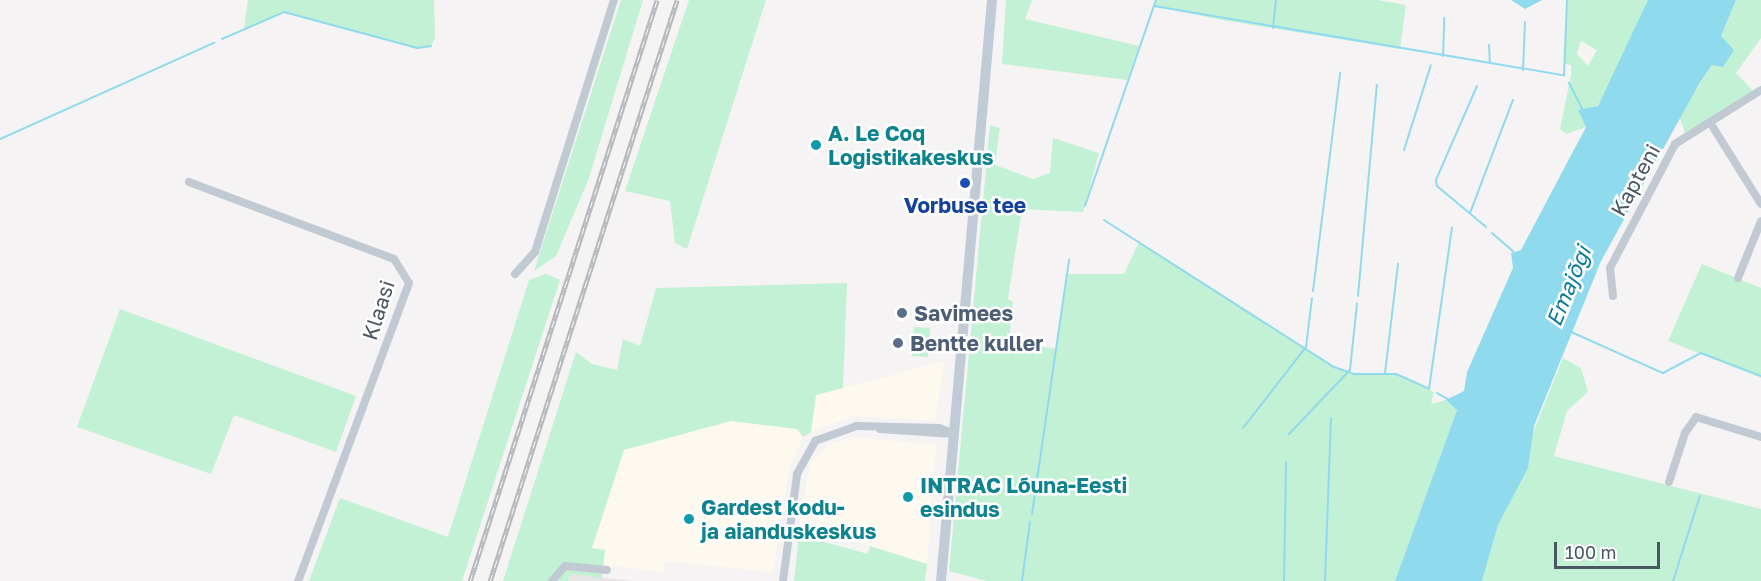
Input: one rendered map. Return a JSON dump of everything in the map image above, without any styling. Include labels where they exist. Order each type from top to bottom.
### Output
[{"type":"main road","points":[[941,581],[992,0]]},
{"type":"street","points":[[515,274],[535,252],[614,0]]},
{"type":"street","name":"Kapteni","points":[[1613,296],[1610,268],[1637,211],[1675,144],[1711,124],[1761,90]]},
{"type":"street","points":[[1711,124],[1761,204]]},
{"type":"street","name":"Klaasi","points":[[189,182],[394,259],[409,283],[298,581]]},
{"type":"street","points":[[1738,278],[1761,221]]},
{"type":"street","points":[[1669,482],[1685,433],[1696,417],[1761,437]]},
{"type":"street","points":[[783,581],[804,457],[815,441],[834,431],[876,428],[955,434]]},
{"type":"street","points":[[552,581],[565,566],[607,570]]},
{"type":"shaded area","points":[[945,361],[935,421],[854,416],[811,432],[816,395]]},
{"type":"shaded area","points":[[731,421],[797,429],[803,437],[789,470],[773,572],[664,561],[663,572],[603,565],[604,550],[592,549],[624,450]]},
{"type":"shaded area","points":[[851,437],[936,445],[927,564],[799,524],[810,464],[828,445]]},
{"type":"shaded area","points":[[570,574],[634,581],[568,581]]},
{"type":"green space","points":[[248,0],[434,0],[435,38],[431,46],[417,48],[284,12],[244,29]]},
{"type":"green space","points":[[621,0],[643,0],[589,178],[556,256],[534,271]]},
{"type":"green space","points":[[689,0],[766,0],[687,249],[675,243],[670,201],[625,191]]},
{"type":"green space","points":[[1006,0],[1032,0],[1025,19],[1139,46],[1127,80],[1002,64]]},
{"type":"green space","points":[[1156,0],[1378,0],[1406,5],[1400,49],[1222,20],[1154,6]]},
{"type":"green space","points":[[1567,0],[1648,0],[1624,59],[1586,127],[1566,134],[1560,129],[1571,65],[1564,64]],"holes":[[[1581,41],[1597,50],[1588,66],[1577,54]]]},
{"type":"green space","points":[[1736,0],[1761,0],[1761,38],[1736,73],[1754,92],[1685,133],[1679,116],[1712,65],[1718,64],[1721,36]]},
{"type":"green space","points":[[990,125],[1000,128],[995,165],[1033,179],[1050,173],[1053,138],[1099,153],[1083,212],[1022,209],[1008,299],[1013,302],[1009,341],[1056,349],[1067,274],[1124,274],[1139,242],[1334,367],[1354,374],[1396,374],[1434,392],[1431,404],[1446,400],[1457,410],[1395,581],[986,581],[949,571]]},
{"type":"green space","points":[[1702,264],[1761,288],[1761,378],[1668,341]]},
{"type":"green space","points":[[546,274],[560,280],[462,581],[309,581],[340,498],[448,537],[529,280]]},
{"type":"green space","points":[[847,283],[843,388],[816,395],[811,432],[803,437],[797,429],[731,421],[624,450],[592,548],[605,550],[602,578],[571,574],[568,581],[503,581],[576,352],[592,364],[617,370],[623,339],[640,346],[656,288]]},
{"type":"green space","points":[[120,309],[356,396],[336,452],[234,415],[211,474],[77,427]]},
{"type":"green space","points":[[914,327],[930,328],[928,357],[912,356]]},
{"type":"green space","points":[[1563,358],[1581,368],[1588,392],[1567,411],[1554,456],[1761,509],[1761,581],[1482,581],[1498,525],[1527,468],[1527,447]]},
{"type":"green space","points":[[799,535],[868,554],[870,546],[927,564],[925,581],[794,581]]},
{"type":"water","points":[[1511,0],[1542,0],[1525,9]]},
{"type":"water","name":"Emajõgi","points":[[1648,0],[1736,0],[1721,36],[1734,50],[1723,67],[1712,65],[1699,84],[1601,261],[1534,426],[1528,468],[1498,525],[1482,581],[1395,581],[1457,410],[1446,400],[1464,391],[1467,372],[1513,268],[1511,253],[1521,250],[1586,127],[1578,110],[1598,106]]},
{"type":"waterway","points":[[1085,206],[1156,0]]},
{"type":"waterway","points":[[1273,28],[1276,0]]},
{"type":"waterway","points":[[1154,6],[1564,75],[1567,0]]},
{"type":"waterway","points":[[222,39],[284,12],[417,48],[431,46]]},
{"type":"waterway","points":[[1443,56],[1444,18]]},
{"type":"waterway","points":[[1523,70],[1525,22]]},
{"type":"waterway","points":[[0,139],[214,43]]},
{"type":"waterway","points":[[1489,45],[1490,63]]},
{"type":"waterway","points":[[1404,150],[1431,65]]},
{"type":"waterway","points":[[1313,291],[1340,73]]},
{"type":"waterway","points":[[1569,83],[1583,110]]},
{"type":"waterway","points":[[1358,296],[1377,85]]},
{"type":"waterway","points":[[1477,86],[1436,180],[1437,186],[1486,227]]},
{"type":"waterway","points":[[1470,213],[1513,100]]},
{"type":"waterway","points":[[1104,220],[1334,367],[1354,374],[1396,374],[1429,389],[1452,228]]},
{"type":"waterway","points":[[1492,233],[1513,251]]},
{"type":"waterway","points":[[1032,514],[1069,260]]},
{"type":"waterway","points":[[1385,373],[1398,264]]},
{"type":"waterway","points":[[1243,428],[1306,347],[1312,298]]},
{"type":"waterway","points":[[1289,434],[1350,370],[1357,303]]},
{"type":"waterway","name":"Emajõgi","points":[[1569,331],[1663,373],[1701,353],[1761,376]]},
{"type":"waterway","points":[[1437,393],[1448,399]]},
{"type":"waterway","points":[[1325,581],[1331,418]]},
{"type":"waterway","points":[[1284,581],[1286,462]]},
{"type":"waterway","points":[[1673,581],[1700,496]]},
{"type":"waterway","points":[[1022,581],[1030,522]]},
{"type":"railway","points":[[470,581],[657,0]]},
{"type":"railway","points":[[490,581],[677,0]]},
{"type":"place","name":"A. Le Coq Logistikakeskus","points":[[816,145]]},
{"type":"place","name":"Vorbuse tee","points":[[965,183]]},
{"type":"place","name":"Savimees","points":[[902,313]]},
{"type":"place","name":"Bentte kuller","points":[[898,343]]},
{"type":"place","name":"INTRAC Lõuna-Eesti esindus","points":[[908,497]]},
{"type":"place","name":"Gardest kodu- ja aianduskeskus","points":[[689,519]]}]
